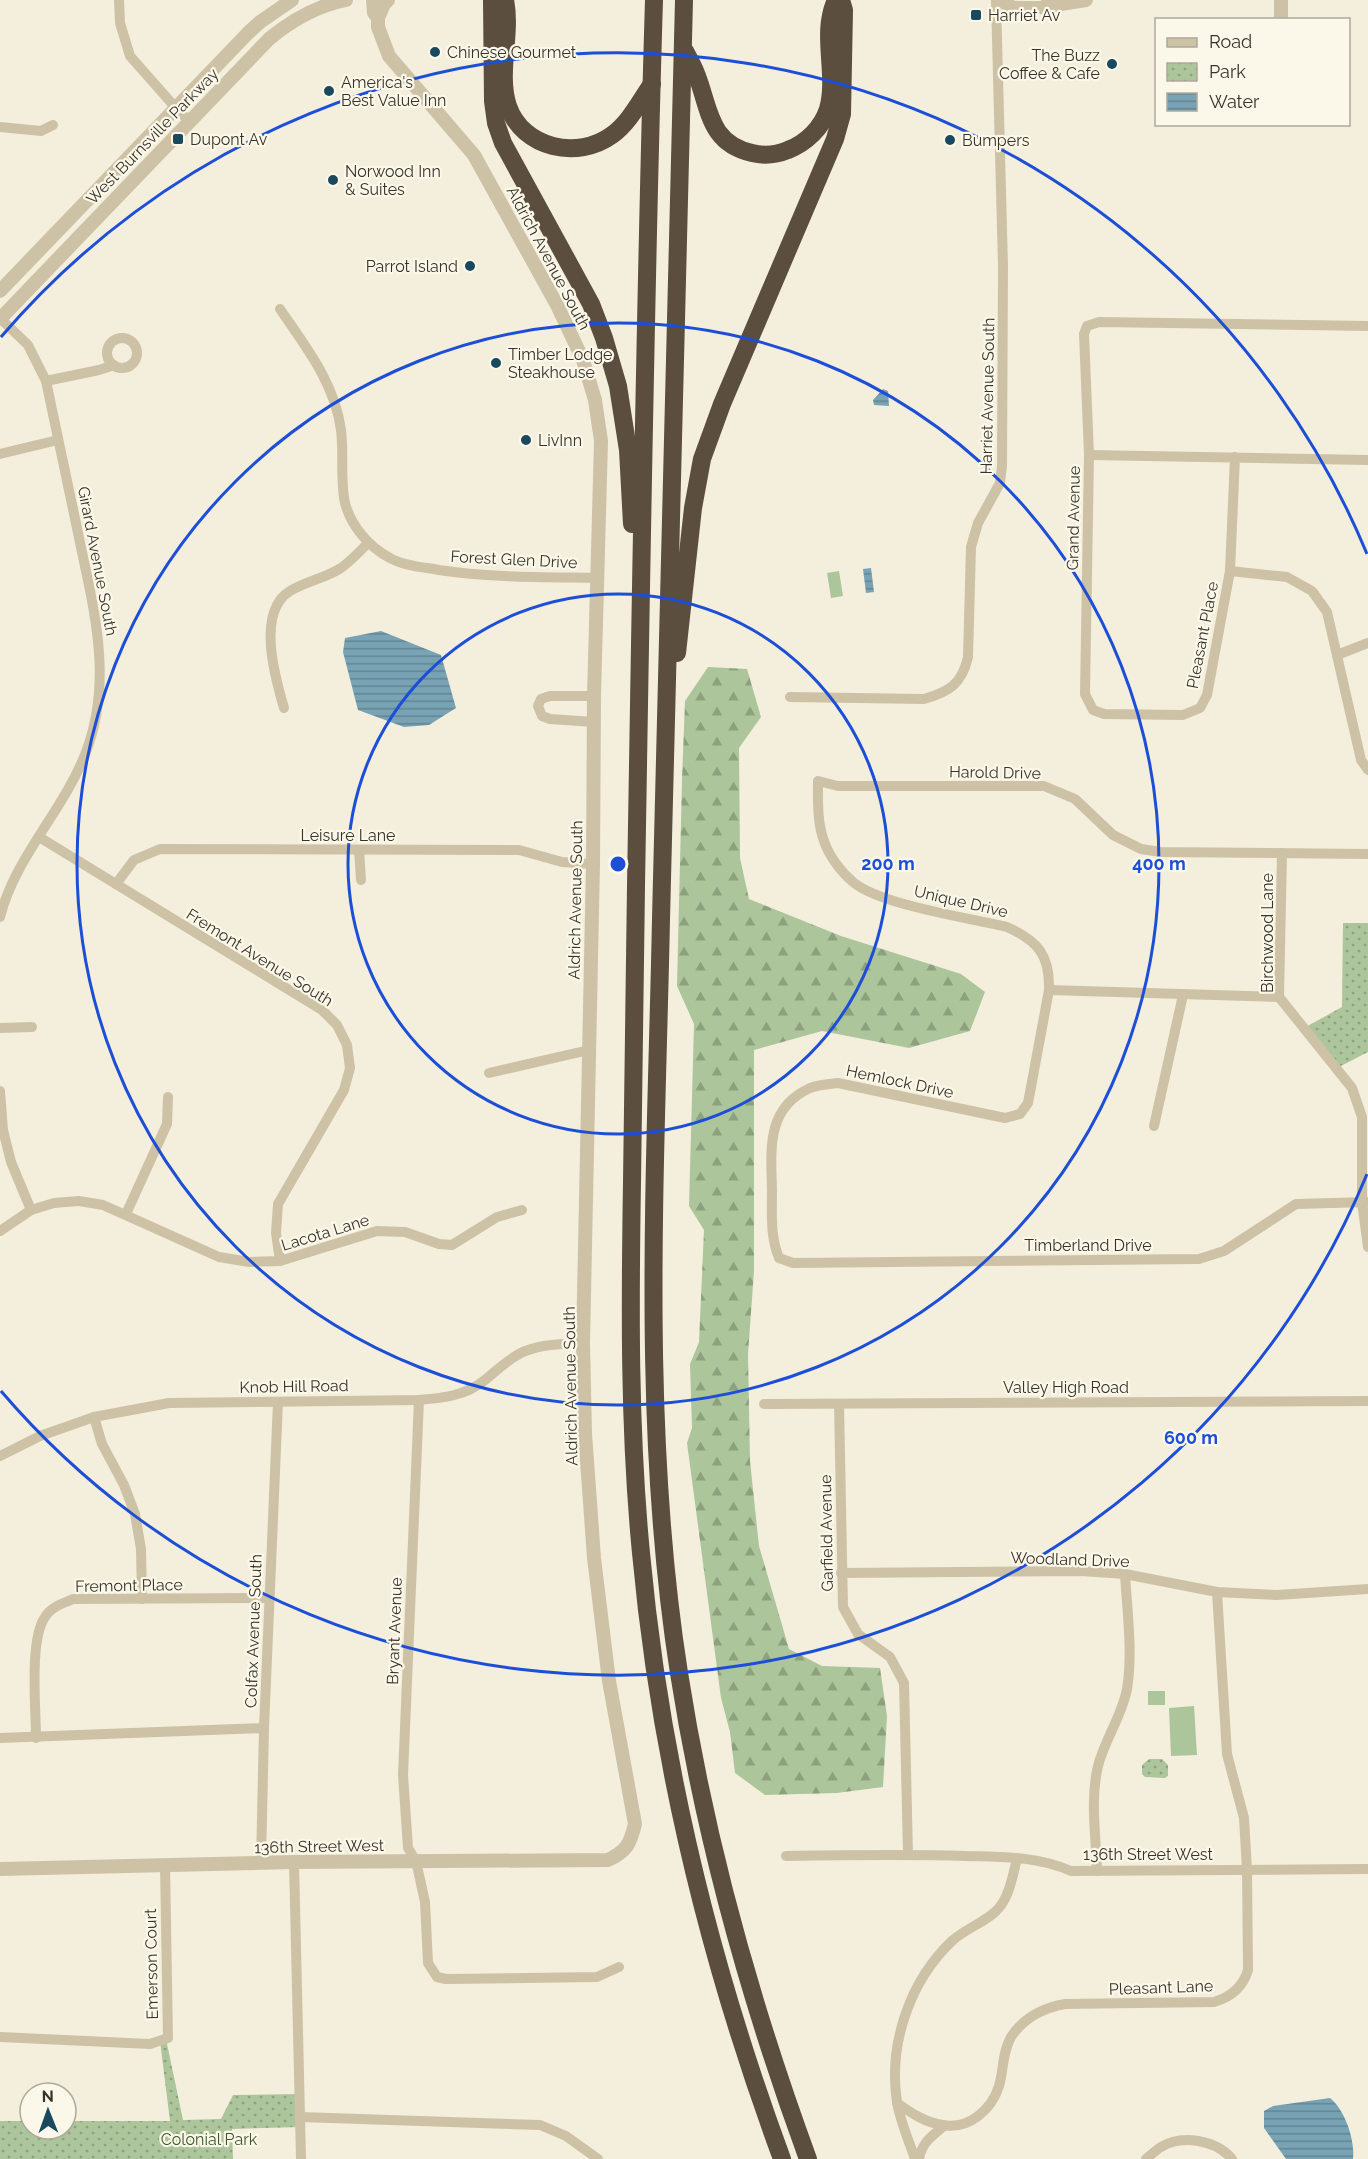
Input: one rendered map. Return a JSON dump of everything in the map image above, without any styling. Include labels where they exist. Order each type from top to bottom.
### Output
[{"type":"highway","points":[[492,0],[493,101],[496,123],[503,143],[591,304],[618,386],[628,450],[639,665]]},
{"type":"highway","points":[[506,0],[505,90],[509,106],[527,132],[543,143],[560,148],[578,149],[597,144],[614,134],[629,118],[652,84]]},
{"type":"highway","points":[[654,0],[639,665],[630,1336],[641,1558],[654,1670],[682,1821],[702,1905],[745,2051],[782,2159]]},
{"type":"highway","points":[[684,0],[665,699],[654,1316],[658,1447],[678,1670],[713,1854],[761,2023],[808,2159]]},
{"type":"highway","points":[[683,47],[697,77],[704,104],[723,139],[729,144],[756,154],[785,151],[804,142],[819,126],[828,108],[831,72],[828,47],[832,9],[836,0]]},
{"type":"highway","points":[[665,699],[677,659],[693,508],[702,459],[722,404],[837,131],[842,114],[844,10],[841,0]]},
{"type":"street","points":[[119,0],[120,23],[130,56],[189,121]]},
{"type":"street","name":"West Burnsville Parkway","points":[[0,291],[175,107],[260,22],[292,0]]},
{"type":"street","name":"West Burnsville Parkway","points":[[0,318],[253,55],[286,26],[323,6],[346,0]]},
{"type":"street","name":"Aldrich Avenue South","points":[[373,0],[374,13],[378,18],[378,27],[389,56],[474,155],[566,322],[584,360],[595,400],[601,441],[594,696],[593,864],[583,1343],[585,1433],[594,1558],[609,1682],[635,1824],[631,1841]]},
{"type":"street","points":[[378,18],[388,0]]},
{"type":"street","name":"Harriet Avenue South","points":[[790,697],[924,699],[944,693],[965,670],[968,657],[970,547],[978,523],[1000,483],[1002,466],[1002,267],[996,0]]},
{"type":"street","points":[[1001,0],[1013,8],[1042,7],[1086,0]]},
{"type":"street","points":[[1281,0],[1281,18]]},
{"type":"street","points":[[0,128],[41,131],[53,125]]},
{"type":"street","name":"Forest Glen Drive","points":[[280,309],[320,367],[332,392],[341,429],[345,502],[354,524],[368,543],[390,559],[416,566],[475,575],[598,578]]},
{"type":"street","name":"Girard Avenue South","points":[[0,318],[28,345],[46,381],[98,628],[101,680],[96,719],[86,753],[5,896],[0,917]]},
{"type":"street","name":"Grand Avenue","points":[[1093,710],[1085,694],[1089,455],[1084,334],[1087,326],[1099,322],[1368,326]]},
{"type":"street","points":[[46,381],[114,365]]},
{"type":"street","points":[[0,454],[58,440]]},
{"type":"street","points":[[1089,455],[1368,460]]},
{"type":"street","name":"Pleasant Place","points":[[1093,710],[1104,714],[1183,715],[1200,708],[1207,695],[1230,571],[1234,457]]},
{"type":"street","points":[[284,708],[273,671],[271,626],[275,608],[289,591],[341,568],[368,543]]},
{"type":"street","points":[[1230,571],[1287,577],[1312,591],[1327,612],[1361,760],[1368,770]]},
{"type":"street","points":[[1337,655],[1368,643]]},
{"type":"street","points":[[594,696],[550,696],[541,699],[538,706],[542,716],[550,719],[594,722]]},
{"type":"street","name":"Harold Drive","points":[[818,781],[838,786],[1044,786],[1076,799],[1113,835],[1141,849],[1161,852],[1368,854]]},
{"type":"street","name":"Unique Drive","points":[[818,781],[819,817],[824,841],[836,864],[854,883],[887,899],[1007,927],[1023,934],[1038,948],[1048,963],[1048,990]]},
{"type":"street","name":"Fremont Avenue South","points":[[39,837],[322,1010],[337,1025],[347,1044],[350,1068],[344,1090],[278,1204],[276,1233],[280,1261]]},
{"type":"street","name":"Leisure Lane","points":[[116,885],[134,860],[160,849],[519,850],[562,862],[593,864]]},
{"type":"street","points":[[359,850],[360,880]]},
{"type":"street","name":"Birchwood Lane","points":[[1282,853],[1279,997],[1352,1088],[1365,1117],[1365,1202],[1368,1246]]},
{"type":"street","points":[[1048,990],[1279,997]]},
{"type":"street","name":"Hemlock Drive","points":[[793,1263],[779,1258],[772,1242],[771,1139],[777,1120],[789,1102],[811,1088],[838,1083],[1005,1118],[1020,1114],[1028,1103],[1048,990]]},
{"type":"street","points":[[1154,1126],[1183,995]]},
{"type":"street","points":[[0,1028],[32,1027]]},
{"type":"street","points":[[489,1073],[589,1050]]},
{"type":"street","points":[[0,1091],[3,1130],[11,1162],[31,1210]]},
{"type":"street","points":[[126,1214],[166,1124],[168,1097]]},
{"type":"street","name":"Lacota Lane","points":[[0,1231],[31,1210],[54,1203],[79,1201],[103,1204],[219,1257],[249,1262],[280,1261],[377,1231],[405,1232],[440,1244],[452,1245],[497,1217],[522,1210]]},
{"type":"street","name":"Timberland Drive","points":[[793,1263],[1198,1259],[1224,1251],[1296,1204],[1365,1202]]},
{"type":"street","name":"Knob Hill Road","points":[[0,1456],[40,1436],[93,1417],[169,1403],[444,1398],[463,1393],[483,1382],[508,1361],[531,1349],[583,1343]]},
{"type":"street","name":"Bryant Avenue","points":[[419,1400],[403,1775],[408,1848],[416,1862],[425,1902],[428,1963],[437,1977],[446,1979],[597,1977],[619,1967]]},
{"type":"street","name":"Valley High Road","points":[[765,1404],[1368,1401]]},
{"type":"street","name":"Colfax Avenue South","points":[[261,1863],[264,1728],[278,1402]]},
{"type":"street","name":"Garfield Avenue","points":[[838,1404],[843,1607],[858,1634],[890,1657],[904,1683],[908,1854]]},
{"type":"street","points":[[93,1417],[102,1444],[124,1485],[135,1514],[141,1549],[142,1599]]},
{"type":"street","name":"Woodland Drive","points":[[841,1572],[1081,1571],[1125,1574],[1217,1592],[1277,1594],[1368,1589]]},
{"type":"street","points":[[1097,1871],[1096,1774],[1107,1739],[1124,1703],[1128,1675],[1125,1574]]},
{"type":"street","name":"Pleasant Lane","points":[[944,2126],[961,2124],[979,2116],[990,2104],[999,2085],[1004,2055],[1011,2038],[1025,2021],[1043,2010],[1065,2004],[1214,2002],[1232,1994],[1244,1981],[1248,1970],[1244,1818],[1227,1754],[1217,1592]]},
{"type":"street","name":"Fremont Place","points":[[36,1738],[36,1642],[45,1616],[58,1605],[73,1599],[269,1598]]},
{"type":"street","points":[[0,1738],[264,1728]]},
{"type":"street","name":"136th Street West","points":[[0,1869],[294,1862],[608,1860],[622,1854],[631,1841]]},
{"type":"street","name":"136th Street West","points":[[786,1856],[908,1854],[1017,1858],[1044,1861],[1071,1871],[1368,1869]]},
{"type":"street","points":[[917,2159],[897,2103],[895,2067],[899,2037],[915,1991],[934,1961],[970,1927],[995,1913],[1002,1905],[1017,1858]]},
{"type":"street","points":[[294,1862],[301,2159]]},
{"type":"street","name":"Emerson Court","points":[[0,2037],[150,2044],[168,2038],[165,1864]]},
{"type":"street","points":[[897,2103],[914,2115],[944,2126]]},
{"type":"street","points":[[300,2117],[540,2125],[566,2136],[598,2159]]},
{"type":"street","points":[[917,2159],[927,2139],[944,2126]]},
{"type":"street","points":[[1146,2159],[1162,2146],[1179,2141],[1196,2140],[1213,2145],[1232,2159]]},
{"type":"green space","points":[[839,571],[843,596],[831,598],[827,573]]},
{"type":"green space","points":[[708,667],[747,669],[761,717],[739,748],[740,858],[749,899],[841,936],[961,974],[985,992],[970,1031],[909,1048],[822,1031],[754,1050],[754,1271],[748,1354],[750,1461],[759,1546],[789,1649],[822,1666],[880,1668],[887,1716],[883,1787],[837,1793],[765,1795],[735,1773],[730,1732],[721,1698],[687,1443],[692,1428],[690,1364],[699,1342],[704,1230],[689,1206],[694,1024],[677,986],[685,701]]},
{"type":"green space","points":[[1343,923],[1368,923],[1368,1052],[1337,1068],[1304,1028],[1342,1007]]},
{"type":"green space","points":[[1148,1691],[1165,1691],[1165,1705],[1148,1705]]},
{"type":"green space","points":[[1194,1706],[1197,1755],[1171,1756],[1169,1708]]},
{"type":"green space","points":[[1149,1759],[1162,1759],[1168,1765],[1168,1776],[1165,1778],[1145,1777],[1142,1774],[1142,1765]]},
{"type":"green space","name":"Colonial Park","points":[[166,2039],[183,2120],[221,2119],[233,2095],[300,2094],[300,2127],[232,2129],[233,2159],[0,2159],[0,2121],[18,2121],[18,2141],[78,2141],[78,2121],[170,2121],[160,2041]]},
{"type":"water","points":[[883,389],[888,391],[889,406],[874,405],[873,400]]},
{"type":"water","points":[[871,568],[874,592],[866,593],[863,569]]},
{"type":"water","points":[[381,631],[441,655],[456,708],[429,725],[404,727],[358,710],[343,652],[345,638]]},
{"type":"water","points":[[1330,2098],[1340,2110],[1348,2126],[1353,2159],[1286,2159],[1264,2128],[1264,2111],[1273,2106]]},
{"type":"place","name":"Harriet Av","points":[[976,15]]},
{"type":"place","name":"Chinese Gourmet","points":[[435,52]]},
{"type":"place","name":"The Buzz Coffee & Cafe","points":[[1112,64]]},
{"type":"place","name":"America's Best Value Inn","points":[[329,91]]},
{"type":"place","name":"Dupont Av","points":[[178,139]]},
{"type":"place","name":"Bumpers","points":[[950,140]]},
{"type":"place","name":"Norwood Inn & Suites","points":[[333,180]]},
{"type":"place","name":"Parrot Island","points":[[470,266]]},
{"type":"place","name":"Timber Lodge Steakhouse","points":[[496,363]]},
{"type":"place","name":"LivInn","points":[[526,440]]}]
